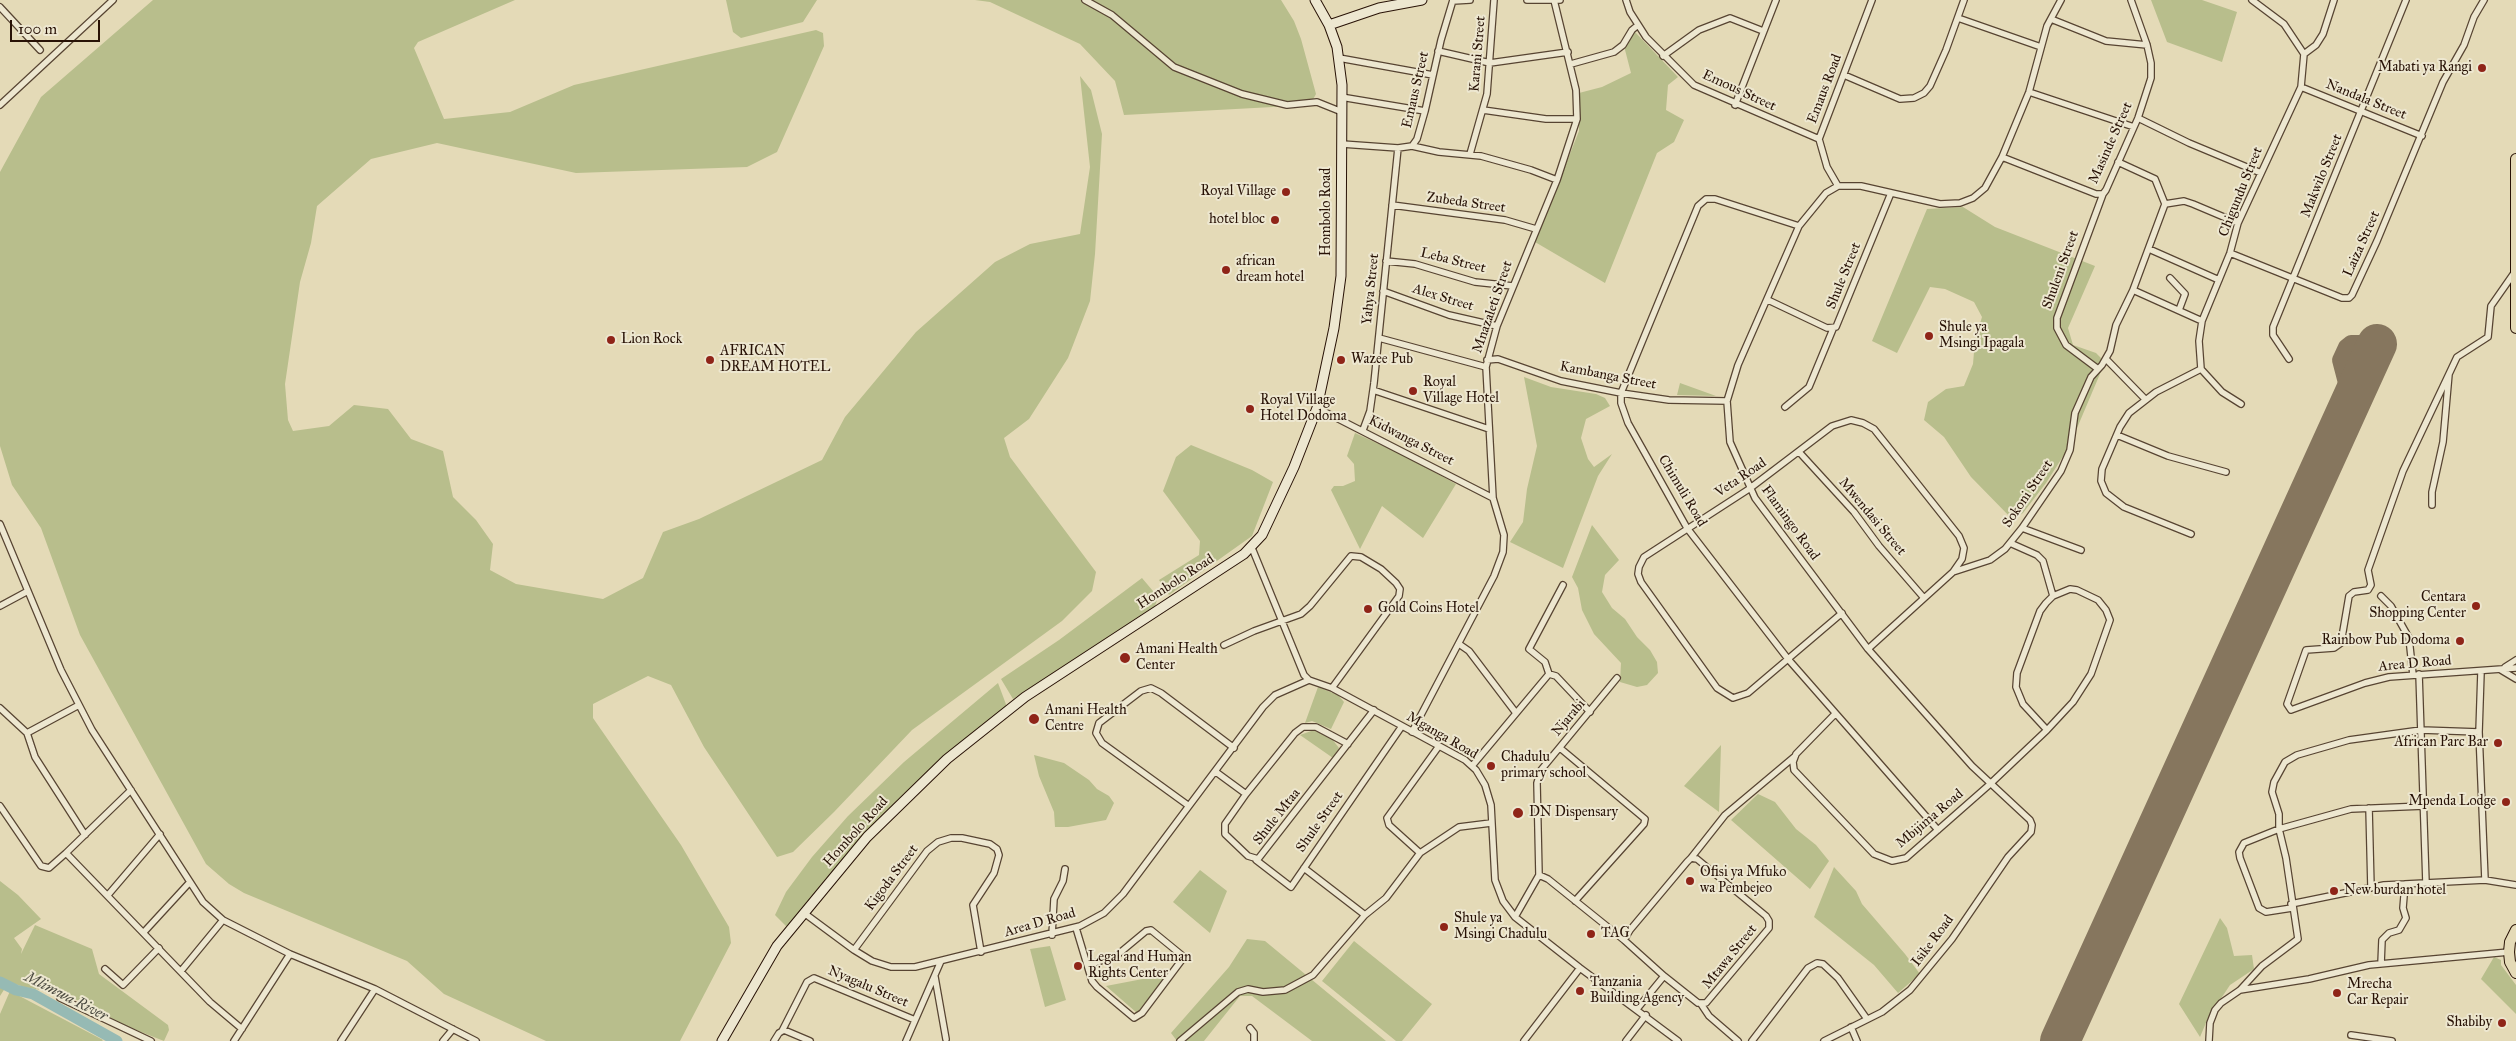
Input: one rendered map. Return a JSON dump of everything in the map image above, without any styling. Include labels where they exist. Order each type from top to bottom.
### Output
[{"type":"highway","points":[[2516,158],[2516,328]]},
{"type":"highway","points":[[2516,930],[2510,942],[2509,952],[2510,962],[2516,974]]},
{"type":"street","points":[[0,105],[112,0]]},
{"type":"street","points":[[1085,0],[1112,15],[1174,67],[1242,94],[1287,105],[1317,102],[1342,112]]},
{"type":"street","name":"Hombolo Road","points":[[722,1041],[777,946],[867,837],[947,758],[1025,697],[1252,548],[1262,535],[1294,467],[1317,408],[1334,328],[1341,276],[1342,97],[1339,58],[1329,25],[1315,0]]},
{"type":"street","points":[[1329,25],[1380,4],[1422,0]]},
{"type":"street","points":[[1453,1],[1470,0]]},
{"type":"street","name":"Karani Street","points":[[1470,154],[1484,110],[1490,63],[1494,0]]},
{"type":"street","points":[[1527,0],[1560,0]]},
{"type":"street","name":"Mnazaleti Street","points":[[1412,732],[1459,644],[1503,552],[1504,535],[1493,498],[1486,367],[1497,326],[1557,180],[1577,119],[1576,90],[1571,64],[1554,0]]},
{"type":"street","name":"Emous Street","points":[[1626,0],[1638,25],[1663,56],[1694,85],[1819,139]]},
{"type":"street","points":[[1735,104],[1776,0]]},
{"type":"street","name":"Emaus Road","points":[[1838,186],[1827,167],[1819,139],[1872,0]]},
{"type":"street","points":[[1844,75],[1900,99],[1907,100],[1918,97],[1930,86],[1964,0]]},
{"type":"street","points":[[1838,186],[1861,186],[1940,204],[1960,203],[1973,198],[1985,188],[2002,157],[2029,92],[2041,47],[2051,19],[2061,0]]},
{"type":"street","name":"Masinde Street","points":[[2002,157],[2096,194],[2103,194],[2138,118],[2151,78],[2151,63],[2147,45],[2131,0]]},
{"type":"street","points":[[2254,0],[2284,24],[2304,54],[2316,45],[2323,34],[2334,0]]},
{"type":"street","name":"Makwilo Street","points":[[2289,359],[2272,332],[2406,0]]},
{"type":"street","name":"Laiza Street","points":[[2230,253],[2342,298],[2346,299],[2352,295],[2444,82],[2464,45],[2474,17],[2484,0]]},
{"type":"street","name":"Emaus Street","points":[[1342,144],[1398,148],[1412,146],[1417,139],[1425,111],[1438,51],[1453,1]]},
{"type":"street","points":[[0,7],[40,50]]},
{"type":"street","points":[[1663,56],[1699,30],[1730,18],[1763,31]]},
{"type":"street","points":[[1958,18],[2041,47]]},
{"type":"street","points":[[2051,19],[2106,41],[2147,45]]},
{"type":"street","points":[[1571,64],[1614,52],[1623,45],[1632,30],[1638,25]]},
{"type":"street","points":[[1438,51],[1490,63],[1568,52]]},
{"type":"street","name":"Chigundu Street","points":[[2201,369],[2198,341],[2202,321],[2230,253],[2238,223],[2300,87],[2304,54]]},
{"type":"street","points":[[1339,58],[1433,75]]},
{"type":"street","name":"Nandala Street","points":[[2300,87],[2362,110],[2422,136]]},
{"type":"street","points":[[2029,92],[2134,127]]},
{"type":"street","points":[[1342,97],[1425,111]]},
{"type":"street","name":"Karani Street","points":[[1484,110],[1546,119],[1577,119]]},
{"type":"street","points":[[2138,118],[2189,143],[2261,173]]},
{"type":"street","points":[[1412,146],[1439,152],[1470,154],[1531,170],[1557,180]]},
{"type":"street","name":"Yahya Street","points":[[1363,430],[1373,390],[1392,205],[1393,178],[1398,148]]},
{"type":"street","points":[[2118,162],[2154,179],[2165,204],[2178,202],[2194,204],[2238,223]]},
{"type":"street","name":"Flamingo Road","points":[[1838,186],[1826,194],[1798,226],[1768,300],[1738,365],[1727,401],[1730,442],[1749,489],[1868,649],[1989,785],[2030,820],[2032,825]]},
{"type":"street","name":"Shule Street","points":[[1768,300],[1827,328],[1833,329],[1839,322],[1892,192]]},
{"type":"street","name":"Shuleni Street","points":[[2098,369],[2066,345],[2057,328],[2057,318],[2103,194]]},
{"type":"street","points":[[1621,393],[1698,206],[1706,199],[1715,199],[1798,226]]},
{"type":"street","name":"Sokoni Street","points":[[1953,572],[1990,560],[2010,543],[2061,471],[2070,450],[2075,413],[2089,380],[2106,360],[2116,324],[2133,290],[2165,204]]},
{"type":"street","name":"Zubeda Street","points":[[1392,205],[1505,220],[1536,229]]},
{"type":"street","points":[[2149,249],[2219,280]]},
{"type":"street","name":"Leba Street","points":[[1386,261],[1414,264],[1465,280],[1513,286]]},
{"type":"street","points":[[2432,505],[2432,492],[2443,442],[2449,374],[2457,356],[2488,337],[2491,306],[2515,273]]},
{"type":"street","points":[[2170,278],[2186,294],[2179,310]]},
{"type":"street","points":[[2133,290],[2202,321]]},
{"type":"street","name":"Alex Street","points":[[1383,291],[1449,315],[1497,326]]},
{"type":"street","points":[[1785,407],[1809,387],[1833,329]]},
{"type":"street","points":[[1379,338],[1486,367]]},
{"type":"street","name":"Kambanga Street","points":[[1487,360],[1498,359],[1561,380],[1621,393],[1669,400],[1727,401]]},
{"type":"street","points":[[2106,360],[2145,399]]},
{"type":"street","points":[[2191,534],[2124,507],[2106,493],[2101,481],[2102,469],[2129,413],[2145,399],[2201,369],[2222,392],[2241,404]]},
{"type":"street","name":"Area D Road","points":[[2449,374],[2403,471],[2368,570],[2371,584],[2368,590],[2354,592],[2349,596],[2341,643],[2334,648],[2306,650],[2287,704],[2291,710],[2376,680],[2416,674],[2481,672],[2516,668]]},
{"type":"street","points":[[1373,390],[1489,429]]},
{"type":"street","name":"Chimuli Road","points":[[1621,393],[1621,403],[1628,423],[1687,528],[1788,659],[1938,830]]},
{"type":"street","name":"Kidwanga Street","points":[[1317,408],[1493,498]]},
{"type":"street","name":"Veta Road","points":[[1842,614],[1748,693],[1739,698],[1728,696],[1717,688],[1641,582],[1638,566],[1644,557],[1749,489],[1841,422],[1858,421],[1874,429],[1962,542],[1962,559],[1953,572],[1868,649]]},
{"type":"street","points":[[2117,435],[2168,456],[2226,472]]},
{"type":"street","name":"Mwendasi Street","points":[[1800,453],[1854,512],[1879,546],[1924,598]]},
{"type":"street","points":[[0,524],[61,670],[79,705],[189,883],[203,902],[223,920],[290,954],[375,988],[476,1041]]},
{"type":"street","points":[[2022,528],[2080,550]]},
{"type":"street","points":[[2010,543],[2037,555],[2043,561],[2053,596],[2040,611],[2017,673],[2016,687],[2023,704],[2047,730]]},
{"type":"street","points":[[1252,548],[1304,675],[1309,680]]},
{"type":"street","points":[[1224,645],[1254,631],[1300,614],[1310,606],[1350,556],[1361,557],[1381,569],[1396,582],[1400,589],[1399,596],[1332,688]]},
{"type":"street","points":[[1549,674],[1545,662],[1529,649],[1563,584]]},
{"type":"street","name":"Mbijima Road","points":[[1794,758],[1794,770],[1874,854],[1885,860],[1892,861],[1906,858],[1989,785],[2047,730],[2073,702],[2091,674],[2110,620],[2106,610],[2098,600],[2083,592],[2070,589],[2053,596]]},
{"type":"street","points":[[0,606],[28,592]]},
{"type":"street","points":[[2381,596],[2391,606],[2408,638],[2416,674],[2421,730],[2426,883]]},
{"type":"street","points":[[1459,644],[1469,650],[1516,713]]},
{"type":"street","points":[[2516,660],[2501,670],[2516,679]]},
{"type":"street","points":[[2481,672],[2478,732],[2485,880]]},
{"type":"street","points":[[1549,674],[1556,676],[1590,712]]},
{"type":"street","points":[[1472,766],[1549,674]]},
{"type":"street","name":"Njarabi","points":[[1539,875],[1537,783],[1541,770],[1616,678]]},
{"type":"street","name":"Area D Road","points":[[804,913],[854,950],[872,961],[891,967],[915,967],[1076,928],[1104,913],[1123,894],[1263,707],[1275,695],[1309,680]]},
{"type":"street","name":"Mganga Road","points":[[1309,680],[1332,688],[1374,710],[1472,766],[1486,785],[1491,805],[1495,880],[1504,901],[1515,917],[1678,1041]]},
{"type":"street","points":[[1189,806],[1102,743],[1096,733],[1099,723],[1141,691],[1151,688],[1161,693],[1234,748]]},
{"type":"street","points":[[27,733],[79,705]]},
{"type":"street","points":[[0,708],[27,733],[35,757],[85,835]]},
{"type":"street","name":"Shule Mtaa","points":[[1246,794],[1225,824],[1223,830],[1248,856],[1256,860],[1261,858],[1374,710]]},
{"type":"street","points":[[1624,940],[1725,815],[1794,758],[1835,714]]},
{"type":"street","name":"Shule Street","points":[[1365,915],[1304,868],[1402,726]]},
{"type":"street","points":[[1216,772],[1246,794],[1295,733],[1303,727],[1316,727],[1348,744]]},
{"type":"street","points":[[2209,1041],[2209,1028],[2215,1010],[2227,998],[2240,990],[2262,966],[2298,939],[2286,858],[2279,828],[2278,807],[2272,792],[2274,782],[2285,762],[2297,755],[2327,745],[2421,730],[2478,732]]},
{"type":"street","points":[[1420,853],[1388,825],[1387,818],[1439,746]]},
{"type":"street","points":[[1560,748],[1645,819],[1644,824],[1575,901]]},
{"type":"street","points":[[0,806],[41,866],[49,868],[131,790]]},
{"type":"street","points":[[2424,806],[2351,808],[2279,828],[2244,843],[2239,852],[2240,858],[2262,912],[2371,888],[2405,884],[2485,880],[2516,885]]},
{"type":"street","points":[[2369,808],[2371,888]]},
{"type":"street","points":[[1180,1041],[1238,992],[1248,990],[1263,992],[1285,990],[1313,975],[1365,915],[1386,898],[1420,853],[1459,827],[1491,824]]},
{"type":"street","name":"Isike Road","points":[[1824,1041],[1882,1012],[1910,990],[1931,967],[2008,857],[2031,832],[2032,825]]},
{"type":"street","points":[[108,895],[160,834]]},
{"type":"street","name":"Kigoda Street","points":[[854,950],[927,851],[938,842],[951,838],[962,838],[990,844],[997,848],[999,855],[994,873],[973,905],[981,952]]},
{"type":"street","points":[[66,853],[210,1002],[242,1029]]},
{"type":"street","name":"Mtawa Street","points":[[1539,875],[1548,879],[1624,940],[1664,976],[1701,1004],[1710,1001],[1769,928],[1769,922],[1766,916],[1697,859],[1691,858]]},
{"type":"street","points":[[1256,860],[1291,887],[1304,868]]},
{"type":"street","points":[[1052,935],[1054,899],[1063,880],[1065,869]]},
{"type":"street","points":[[1515,917],[1539,875]]},
{"type":"street","points":[[144,932],[189,883]]},
{"type":"street","points":[[2381,964],[2382,940],[2389,933],[2399,930],[2406,918],[2403,908],[2405,884]]},
{"type":"street","points":[[180,971],[223,920]]},
{"type":"street","points":[[1076,928],[1088,965],[1096,987],[1130,1016],[1137,1018],[1148,1007],[1184,957],[1151,930],[1146,931],[1116,956],[1088,965]]},
{"type":"street","points":[[105,969],[124,985],[159,948]]},
{"type":"street","points":[[2240,990],[2381,964],[2509,952]]},
{"type":"street","points":[[234,1041],[290,954]]},
{"type":"street","name":"Nyagalu Street","points":[[906,1041],[941,961]]},
{"type":"street","points":[[1752,1041],[1814,963],[1823,964],[1838,978],[1866,1019]]},
{"type":"street","points":[[1524,1041],[1580,968]]},
{"type":"street","points":[[934,976],[946,1038]]},
{"type":"street","points":[[1637,1009],[1664,976]]},
{"type":"street","name":"Nyagalu Street","points":[[774,1041],[782,1031],[807,982],[814,978],[915,1020]]},
{"type":"street","points":[[341,1041],[375,988]]},
{"type":"street","points":[[60,998],[151,1041]]},
{"type":"street","points":[[1701,1004],[1708,1016],[1738,1041]]},
{"type":"street","points":[[1626,1041],[1646,1015]]},
{"type":"street","points":[[1851,1027],[1858,1041]]},
{"type":"street","points":[[1250,1028],[1254,1032],[1254,1041]]},
{"type":"street","points":[[443,1041],[453,1029]]},
{"type":"street","points":[[782,1031],[810,1041]]},
{"type":"street","points":[[2351,1035],[2392,1041]]},
{"type":"green space","points":[[153,0],[515,0],[418,42],[414,48],[444,119],[510,112],[574,85],[816,30],[823,33],[824,46],[777,152],[747,167],[576,173],[437,143],[371,159],[317,206],[311,243],[300,282],[285,384],[288,420],[293,431],[329,426],[354,405],[388,409],[411,439],[443,451],[453,497],[476,520],[493,544],[490,570],[516,584],[603,599],[643,578],[663,532],[699,519],[822,460],[845,417],[916,332],[995,262],[1030,244],[1080,234],[1090,167],[1080,76],[1091,90],[1102,134],[1095,254],[1090,301],[1068,358],[1029,419],[1004,438],[1010,457],[1096,572],[1092,591],[1062,621],[912,730],[793,852],[777,857],[704,747],[671,685],[648,676],[593,704],[593,718],[681,845],[729,927],[731,943],[680,1041],[546,1041],[444,994],[407,961],[244,893],[229,884],[206,864],[80,635],[41,528],[12,485],[0,446],[0,172],[41,97]]},
{"type":"green space","points":[[726,0],[817,0],[803,22],[741,38],[733,32]]},
{"type":"green space","points":[[975,0],[1281,0],[1294,21],[1301,39],[1316,94],[1310,105],[1124,115],[1115,81],[1080,44],[990,2]]},
{"type":"green space","points":[[2151,0],[2202,0],[2237,12],[2222,62],[2167,42]]},
{"type":"green space","points":[[1635,32],[1678,77],[1668,85],[1666,110],[1684,120],[1674,142],[1657,153],[1605,283],[1535,242],[1579,131],[1579,93],[1602,87],[1631,73],[1624,46]]},
{"type":"green space","points":[[1963,207],[1995,227],[2095,266],[2068,328],[2073,345],[2096,353],[2105,362],[2069,447],[2046,483],[2023,513],[2013,520],[1971,477],[1944,437],[1924,420],[1928,402],[1946,389],[1964,386],[1973,364],[1975,340],[1982,317],[1974,302],[1945,289],[1930,287],[1897,353],[1872,341],[1927,209]]},
{"type":"green space","points":[[1524,377],[1551,387],[1596,394],[1605,398],[1610,406],[1586,419],[1581,438],[1588,459],[1594,467],[1612,454],[1598,476],[1563,568],[1510,542],[1523,522],[1527,489],[1537,446]]},
{"type":"green space","points":[[1680,383],[1716,396],[1677,395]]},
{"type":"green space","points":[[1355,433],[1405,456],[1456,484],[1423,538],[1382,506],[1360,549],[1331,490],[1334,486],[1343,486],[1355,481],[1354,464],[1347,456]]},
{"type":"green space","points":[[1191,445],[1252,470],[1273,482],[1252,536],[1169,595],[1159,580],[1199,555],[1200,541],[1163,491],[1176,457]]},
{"type":"green space","points":[[1592,525],[1619,560],[1605,575],[1602,592],[1612,608],[1625,619],[1637,637],[1650,650],[1657,662],[1658,673],[1647,685],[1637,687],[1620,682],[1621,663],[1594,634],[1582,610],[1578,588],[1572,577]]},
{"type":"green space","points":[[1142,578],[1158,597],[1155,606],[1013,699],[1001,679],[1059,640]]},
{"type":"green space","points":[[998,683],[1007,707],[887,811],[842,861],[788,928],[775,915],[786,892],[812,857],[848,816],[904,762]]},
{"type":"green space","points":[[1318,687],[1338,695],[1344,702],[1331,729],[1312,721],[1305,723]]},
{"type":"green space","points":[[1314,730],[1332,739],[1339,748],[1333,758],[1300,735]]},
{"type":"green space","points":[[1721,745],[1719,812],[1684,786]]},
{"type":"green space","points":[[1034,755],[1064,763],[1109,796],[1114,803],[1106,820],[1068,827],[1055,827],[1054,812],[1039,776]]},
{"type":"green space","points":[[1758,794],[1775,802],[1796,829],[1816,845],[1829,861],[1810,889],[1731,820]]},
{"type":"green space","points":[[1834,867],[1856,891],[1862,904],[1920,974],[1898,993],[1874,965],[1814,917]]},
{"type":"green space","points":[[1200,870],[1227,891],[1210,933],[1173,902]]},
{"type":"green space","points":[[0,881],[18,895],[41,919],[14,938],[22,949],[21,954],[35,925],[92,949],[99,974],[168,1025],[169,1030],[164,1041],[118,1023],[103,1012],[64,994],[24,987],[9,982],[0,996]]},
{"type":"green space","points":[[2220,918],[2227,928],[2234,956],[2252,955],[2254,969],[2230,985],[2208,1018],[2200,1037],[2179,1004]]},
{"type":"green space","points":[[1247,939],[1265,941],[1386,1041],[1312,1041],[1252,996],[1240,996],[1204,1041],[1177,1041],[1171,1033],[1229,967]]},
{"type":"green space","points":[[1354,941],[1432,1004],[1402,1041],[1396,1041],[1322,981]]},
{"type":"green space","points":[[1050,946],[1066,1000],[1045,1007],[1030,949]]},
{"type":"green space","points":[[2494,957],[2501,960],[2501,965],[2516,985],[2516,1014],[2481,979]]},
{"type":"green space","points":[[1174,973],[1161,983],[1137,1013],[1106,986]]},
{"type":"green space","points":[[10,991],[103,1040],[0,1041],[0,1014]]},
{"type":"waterway","name":"Mlimwa River","points":[[0,982],[16,990],[33,994],[117,1041]]},
{"type":"taxiway","points":[[2351,402],[2340,360],[2346,347],[2351,343],[2367,343],[2376,347]]},
{"type":"runway","points":[[2060,1041],[2377,344]]},
{"type":"place","name":"Mabati ya Rangi","points":[[2482,68]]},
{"type":"place","name":"Royal Village","points":[[1286,192]]},
{"type":"place","name":"hotel bloc","points":[[1275,220]]},
{"type":"place","name":"african dream hotel","points":[[1226,270]]},
{"type":"place","name":"Shule ya Msingi Ipagala","points":[[1929,336]]},
{"type":"place","name":"Lion Rock","points":[[611,340]]},
{"type":"place","name":"AFRICAN DREAM HOTEL","points":[[710,360]]},
{"type":"place","name":"Wazee Pub","points":[[1341,360]]},
{"type":"place","name":"Royal Village Hotel","points":[[1413,391]]},
{"type":"place","name":"Royal Village Hotel Dodoma","points":[[1250,409]]},
{"type":"place","name":"Centara Shopping Center","points":[[2476,606]]},
{"type":"place","name":"Gold Coins Hotel","points":[[1368,609]]},
{"type":"place","name":"Rainbow Pub Dodoma","points":[[2460,641]]},
{"type":"place","name":"Amani Health Center","points":[[1125,658]]},
{"type":"place","name":"Amani Health Centre","points":[[1034,719]]},
{"type":"place","name":"African Parc Bar","points":[[2498,743]]},
{"type":"place","name":"Chadulu primary school","points":[[1491,766]]},
{"type":"place","name":"Mpenda Lodge","points":[[2506,802]]},
{"type":"place","name":"DN Dispensary","points":[[1518,813]]},
{"type":"place","name":"Ofisi ya Mfuko wa Pembejeo","points":[[1690,881]]},
{"type":"place","name":"New burdan hotel","points":[[2334,891]]},
{"type":"place","name":"Shule ya Msingi Chadulu","points":[[1444,927]]},
{"type":"place","name":"TAG","points":[[1591,934]]},
{"type":"place","name":"Legal and Human Rights Center","points":[[1078,966]]},
{"type":"place","name":"Tanzania Building Agency","points":[[1580,991]]},
{"type":"place","name":"Mrecha Car Repair","points":[[2337,993]]},
{"type":"place","name":"Shabiby","points":[[2502,1023]]}]
